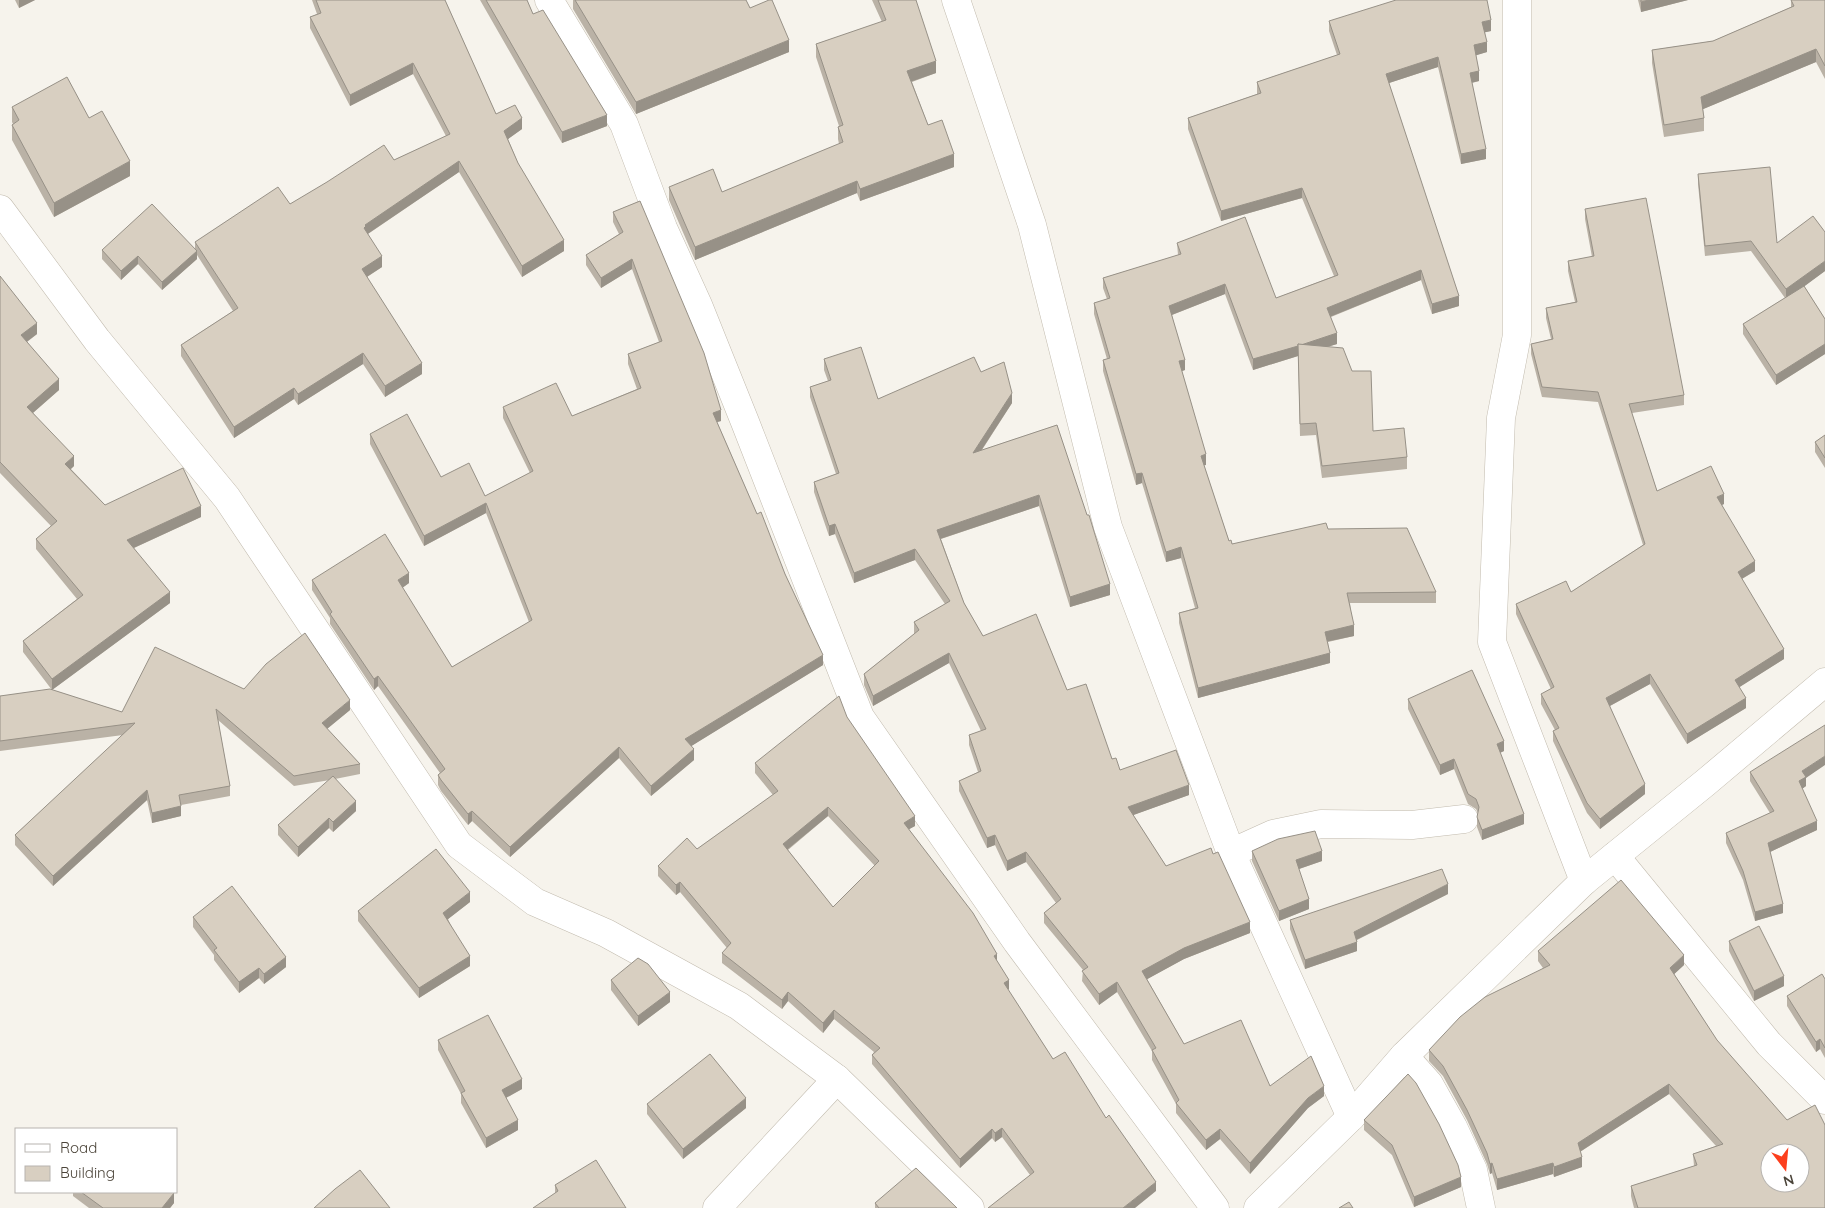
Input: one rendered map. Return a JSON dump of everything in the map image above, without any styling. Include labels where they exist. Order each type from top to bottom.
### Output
[{"type":"street","points":[[549,0],[624,124],[663,228],[698,305],[745,422],[860,717],[1017,942],[1215,1208]]},
{"type":"street","points":[[956,0],[1032,224],[1108,527],[1231,853],[1351,1117]]},
{"type":"street","points":[[1517,0],[1517,335],[1501,418],[1492,642],[1584,881]]},
{"type":"street","points":[[0,209],[97,340],[228,498],[459,845],[535,902],[606,933],[739,1006],[837,1079],[970,1208]]},
{"type":"street","points":[[1258,1208],[1351,1117],[1404,1056],[1584,881],[1705,784],[1825,682]]},
{"type":"street","points":[[1231,853],[1273,834],[1321,824],[1412,825],[1464,819]]},
{"type":"street","points":[[1615,856],[1769,1044],[1825,1100]]},
{"type":"street","points":[[1404,1056],[1429,1084],[1453,1127],[1473,1170],[1481,1208]]},
{"type":"street","points":[[716,1208],[837,1079]]},
{"type":"building","points":[[316,0],[445,0],[496,114],[515,105],[522,118],[504,131],[518,163],[564,240],[522,266],[459,161],[365,225],[364,228],[382,256],[362,269],[422,363],[385,386],[363,353],[298,394],[294,388],[234,427],[181,345],[238,308],[195,242],[278,187],[290,204],[384,145],[394,160],[450,134],[413,63],[350,95],[310,17],[321,13]]},
{"type":"building","points":[[486,0],[527,0],[533,14],[543,10],[607,115],[562,132]]},
{"type":"building","points":[[575,0],[746,0],[750,8],[772,0],[789,40],[636,102]]},
{"type":"building","points":[[878,0],[916,0],[936,61],[907,71],[928,125],[942,120],[954,154],[860,189],[857,181],[695,247],[669,187],[713,169],[722,192],[843,142],[838,127],[843,125],[816,44],[886,20]]},
{"type":"building","points":[[1396,0],[1487,0],[1491,20],[1482,22],[1487,42],[1474,45],[1479,71],[1470,73],[1486,149],[1461,154],[1438,57],[1386,74],[1459,296],[1432,304],[1421,270],[1327,308],[1337,333],[1253,359],[1225,284],[1169,306],[1185,360],[1179,361],[1206,454],[1201,456],[1229,541],[1231,540],[1232,544],[1326,523],[1328,529],[1407,528],[1436,592],[1347,593],[1354,625],[1325,632],[1330,653],[1198,688],[1179,613],[1198,608],[1181,547],[1166,552],[1142,473],[1136,474],[1103,360],[1110,358],[1094,303],[1110,298],[1103,278],[1181,254],[1177,243],[1245,217],[1276,298],[1338,275],[1302,188],[1221,211],[1188,118],[1261,93],[1257,82],[1340,54],[1329,21]]},
{"type":"building","points":[[1791,0],[1825,0],[1825,66],[1816,49],[1701,97],[1704,118],[1664,125],[1652,50],[1713,41],[1794,6]]},
{"type":"building","points":[[67,77],[89,118],[102,111],[130,161],[54,203],[12,125],[19,120],[12,107]]},
{"type":"building","points":[[1770,167],[1777,243],[1813,216],[1825,232],[1825,261],[1786,289],[1751,241],[1705,246],[1698,174]]},
{"type":"building","points":[[1646,198],[1684,395],[1629,404],[1657,491],[1711,466],[1724,494],[1717,497],[1755,561],[1738,572],[1784,649],[1735,680],[1746,698],[1687,734],[1650,674],[1606,698],[1645,784],[1600,819],[1587,803],[1553,731],[1559,728],[1541,694],[1554,687],[1516,604],[1566,581],[1571,592],[1645,544],[1598,392],[1542,387],[1531,344],[1553,339],[1546,308],[1577,302],[1568,261],[1594,256],[1585,209]]},
{"type":"building","points":[[640,201],[704,353],[721,410],[713,413],[757,514],[761,512],[785,574],[823,655],[685,739],[694,749],[651,786],[619,747],[510,847],[472,811],[468,814],[441,780],[438,775],[445,769],[378,676],[374,679],[330,614],[332,612],[312,580],[385,534],[409,573],[398,580],[452,667],[532,620],[486,503],[424,536],[370,434],[407,414],[441,477],[469,463],[485,496],[533,471],[503,407],[556,383],[572,416],[641,388],[628,354],[662,341],[632,259],[601,278],[586,255],[623,232],[613,212]]},
{"type":"building","points":[[152,204],[197,251],[162,282],[138,256],[121,271],[102,250]]},
{"type":"building","points":[[0,276],[37,323],[21,335],[59,379],[27,407],[74,456],[65,464],[105,505],[183,468],[201,506],[127,540],[170,592],[52,679],[23,641],[83,595],[36,539],[57,521],[0,462]]},
{"type":"building","points":[[1804,286],[1825,319],[1825,344],[1776,375],[1743,324]]},
{"type":"building","points":[[1298,344],[1343,348],[1352,371],[1371,371],[1373,431],[1404,428],[1407,457],[1322,466],[1316,423],[1300,424]]},
{"type":"building","points":[[861,347],[878,399],[974,357],[981,372],[1004,362],[1012,393],[973,453],[1057,425],[1087,515],[1089,515],[1110,584],[1070,597],[1039,495],[937,530],[964,603],[983,636],[1036,614],[1067,690],[1086,684],[1112,759],[1116,758],[1120,770],[1176,750],[1189,785],[1128,807],[1166,866],[1211,848],[1213,854],[1218,852],[1250,922],[1184,948],[1142,971],[1184,1044],[1241,1020],[1270,1086],[1311,1056],[1324,1086],[1308,1098],[1250,1163],[1220,1129],[1206,1140],[1176,1103],[1179,1100],[1152,1050],[1156,1048],[1117,982],[1099,994],[1082,971],[1088,967],[1044,913],[1061,899],[1026,852],[1007,861],[995,835],[987,838],[959,781],[981,771],[969,735],[986,729],[949,653],[873,696],[864,674],[919,630],[914,622],[950,601],[915,549],[854,573],[835,524],[829,526],[814,482],[839,473],[810,387],[831,380],[824,359]]},
{"type":"building","points":[[1825,435],[1825,458],[1815,442]]},
{"type":"building","points":[[305,633],[350,700],[322,723],[360,764],[294,776],[216,709],[230,786],[179,795],[181,806],[152,813],[147,790],[53,876],[15,835],[135,723],[0,741],[0,696],[50,689],[122,712],[155,647],[244,689],[266,664]]},
{"type":"building","points":[[1472,670],[1504,741],[1497,744],[1524,814],[1482,830],[1477,817],[1479,807],[1476,799],[1468,794],[1454,759],[1440,765],[1408,699]]},
{"type":"building","points":[[839,696],[847,717],[915,816],[904,823],[973,913],[997,954],[994,956],[1009,980],[1004,983],[1053,1059],[1065,1052],[1106,1118],[1109,1115],[1156,1182],[1123,1208],[988,1208],[1034,1172],[1002,1128],[995,1133],[992,1129],[960,1159],[872,1055],[880,1048],[834,1010],[823,1023],[788,992],[782,1000],[722,953],[731,943],[680,882],[676,885],[658,866],[687,838],[697,849],[778,791],[755,763]],"holes":[[[828,807],[879,861],[833,907],[783,844]]]},
{"type":"building","points":[[1825,725],[1825,756],[1802,771],[1806,777],[1799,781],[1817,821],[1768,843],[1783,904],[1755,912],[1743,871],[1726,833],[1774,811],[1750,772]]},
{"type":"building","points":[[333,776],[356,801],[333,822],[329,818],[298,847],[278,825]]},
{"type":"building","points":[[1315,831],[1322,851],[1296,860],[1309,899],[1279,911],[1252,851],[1278,839]]},
{"type":"building","points":[[436,849],[470,892],[443,913],[470,956],[419,988],[358,911]]},
{"type":"building","points":[[1442,869],[1448,884],[1354,932],[1357,942],[1305,960],[1290,920]]},
{"type":"building","points":[[1621,880],[1684,955],[1670,968],[1717,1040],[1787,1120],[1815,1105],[1825,1125],[1825,1208],[1638,1208],[1631,1186],[1697,1165],[1693,1154],[1723,1144],[1669,1084],[1578,1143],[1582,1157],[1554,1167],[1553,1163],[1497,1179],[1492,1163],[1490,1164],[1487,1153],[1467,1110],[1443,1066],[1429,1050],[1460,1017],[1485,997],[1550,965],[1538,951]]},
{"type":"building","points":[[232,886],[286,957],[264,974],[259,968],[239,982],[214,950],[217,948],[193,917]]},
{"type":"building","points":[[1759,926],[1784,976],[1754,991],[1729,941]]},
{"type":"building","points":[[638,958],[648,964],[670,992],[638,1016],[611,980]]},
{"type":"building","points":[[1822,974],[1825,979],[1825,1048],[1820,1039],[1816,1042],[1787,996]]},
{"type":"building","points":[[488,1015],[522,1079],[502,1090],[518,1120],[486,1138],[461,1093],[465,1091],[438,1040]]},
{"type":"building","points":[[710,1054],[746,1098],[683,1149],[647,1104]]},
{"type":"building","points":[[1408,1074],[1416,1083],[1439,1124],[1458,1165],[1461,1177],[1414,1197],[1392,1145],[1364,1120]]},
{"type":"building","points":[[596,1160],[626,1208],[533,1208],[558,1191],[555,1185]]},
{"type":"building","points":[[916,1168],[957,1208],[879,1208],[875,1203]]},
{"type":"building","points":[[360,1170],[390,1208],[314,1208],[335,1189]]},
{"type":"building","points":[[82,1193],[174,1193],[162,1208],[103,1208]]},
{"type":"building","points":[[1349,1202],[1353,1208],[1339,1208]]}]
